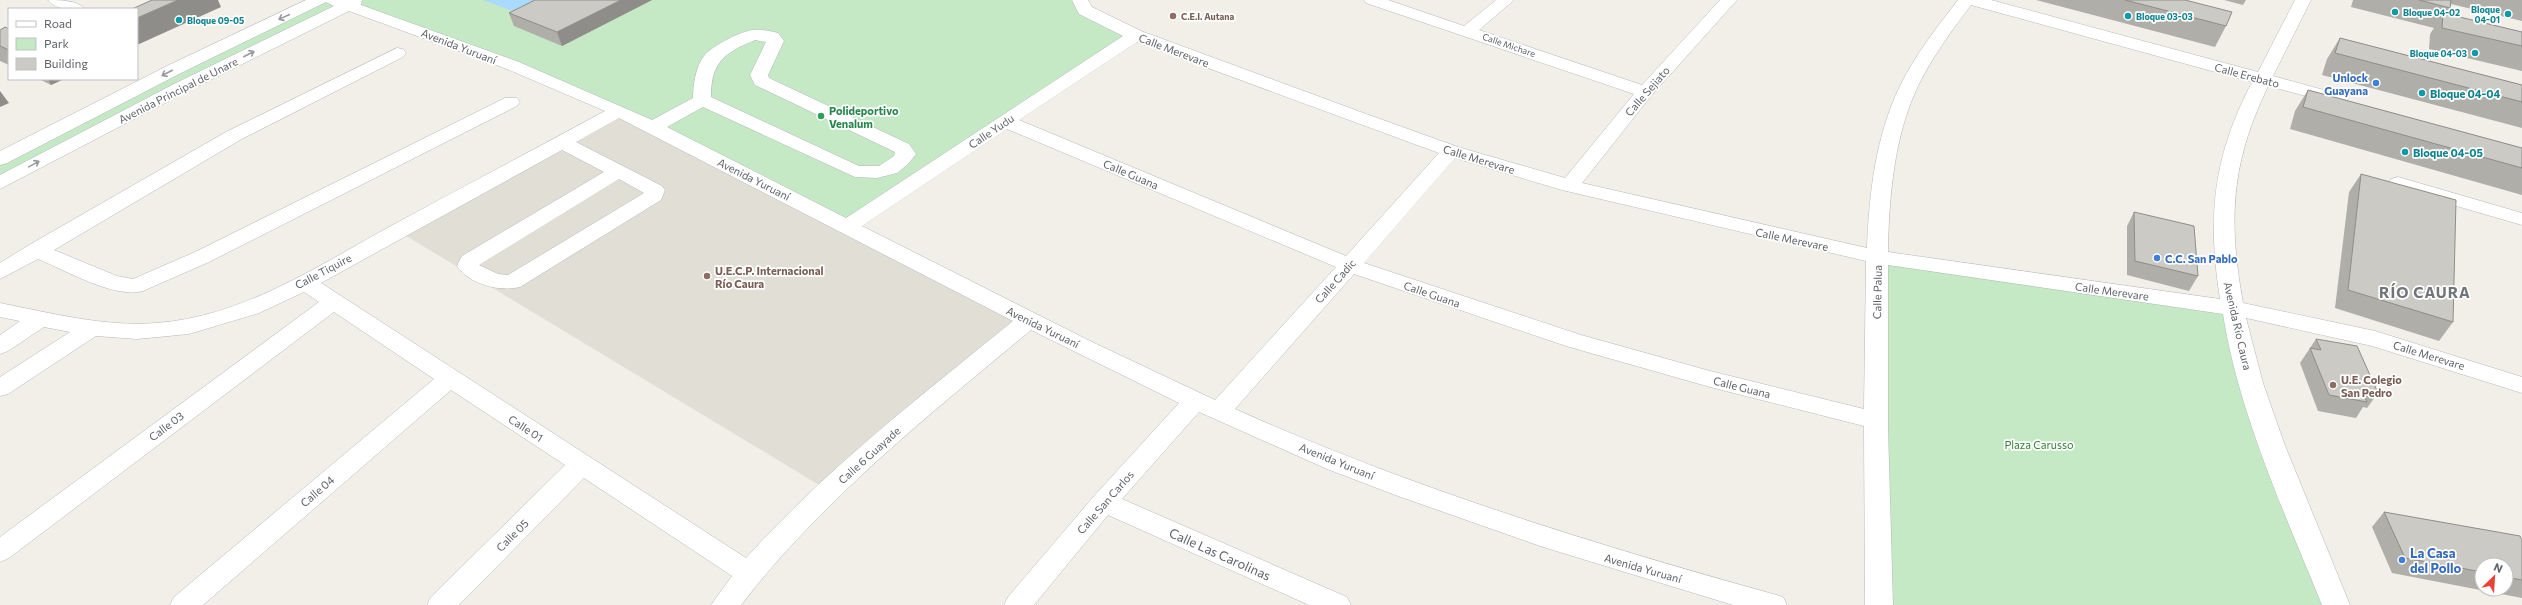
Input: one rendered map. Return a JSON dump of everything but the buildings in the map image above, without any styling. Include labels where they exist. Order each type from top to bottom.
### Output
[{"type":"street","points":[[56,0],[75,8]]},
{"type":"street","name":"Avenida Principal de Unare","points":[[0,159],[175,69],[319,0]]},
{"type":"street","name":"Calle Michare","points":[[1372,0],[1468,31],[1645,92]]},
{"type":"street","points":[[1468,31],[1506,0]]},
{"type":"street","name":"Calle Sejiato","points":[[1568,186],[1645,92],[1729,0]]},
{"type":"street","name":"Calle Palua","points":[[1879,605],[1875,420],[1877,257],[1884,182],[1897,116],[1907,90],[1918,70],[1966,0]]},
{"type":"street","name":"Calle Erebato","points":[[1972,0],[2354,104]]},
{"type":"street","name":"Avenida Río Caura","points":[[2303,0],[2292,26],[2262,79],[2243,120],[2231,154],[2224,187],[2223,239],[2232,308],[2253,387],[2273,444],[2336,605]]},
{"type":"street","name":"Avenida Principal de Unare","points":[[0,183],[346,2]]},
{"type":"street","name":"Avenida Yuruaní","points":[[346,2],[470,50],[620,111],[848,226],[1028,321],[1219,412],[1392,483],[1500,523],[1594,553],[1772,605]]},
{"type":"street","name":"Calle Merevare","points":[[1083,5],[1135,35],[1451,151],[1568,186],[1779,236],[1877,257],[2232,308],[2375,339],[2522,385]]},
{"type":"street","points":[[753,35],[772,37],[775,41],[759,75],[761,81],[902,148],[906,154],[899,165],[881,172],[855,172],[702,100],[702,86],[711,58],[733,43],[753,35]]},
{"type":"street","name":"Calle Yudu","points":[[848,226],[1135,35]]},
{"type":"street","points":[[0,272],[233,136],[398,53]]},
{"type":"street","points":[[652,128],[702,100]]},
{"type":"street","points":[[36,250],[112,282],[135,286],[202,257],[511,102]]},
{"type":"street","name":"Calle Tiquire","points":[[0,310],[93,327],[157,331],[196,326],[237,313],[304,282],[620,111]]},
{"type":"street","name":"Calle Guana","points":[[1005,121],[1349,265],[1574,341],[1710,380],[1875,420]]},
{"type":"street","points":[[562,142],[619,171],[654,190],[654,196],[512,282],[494,281],[470,269],[468,266],[470,261],[619,171]]},
{"type":"street","name":"Calle Cadic","points":[[1219,412],[1451,151]]},
{"type":"street","points":[[2398,184],[2522,219]]},
{"type":"street","name":"Calle 01","points":[[304,282],[748,573]]},
{"type":"street","name":"Calle 03","points":[[0,551],[333,302]]},
{"type":"street","points":[[0,346],[41,318]]},
{"type":"street","name":"Calle 6 Guayade","points":[[725,605],[748,573],[844,476],[1028,321]]},
{"type":"street","points":[[0,388],[93,327]]},
{"type":"street","name":"Calle 04","points":[[184,605],[450,378]]},
{"type":"street","name":"Calle San Carlos","points":[[1018,605],[1104,502],[1195,401]]},
{"type":"street","name":"Calle 05","points":[[441,605],[582,464]]},
{"type":"street","name":"Calle Las Carolinas","points":[[1104,502],[1336,605]]},
{"type":"shaded area","name":"U.E.C.P. Internacional Río Caura","points":[[619,111],[1028,321],[829,491],[398,231]]},
{"type":"green space","name":"Polideportivo Venalum","points":[[319,0],[1080,0],[1135,35],[848,226],[619,111],[347,5],[0,183],[0,159]]},
{"type":"green space","name":"Plaza Carusso","points":[[1877,257],[2232,308],[2336,605],[1879,605]]},
{"type":"water","points":[[483,0],[536,0],[513,11]]},
{"type":"place","name":"Bloque 04-02","points":[[2395,12]]},
{"type":"place","name":"Bloque 04-01","points":[[2508,14]]},
{"type":"place","name":"C.E.I. Autana","points":[[1173,16]]},
{"type":"place","name":"Bloque 03-03","points":[[2128,16]]},
{"type":"place","name":"Bloque 09-05","points":[[179,20]]},
{"type":"place","name":"Bloque 04-03","points":[[2475,53]]},
{"type":"place","name":"Unlock Guayana","points":[[2376,83]]},
{"type":"place","name":"Bloque 04-04","points":[[2422,93]]},
{"type":"place","name":"Polideportivo Venalum","points":[[821,116]]},
{"type":"place","name":"Bloque 04-05","points":[[2405,152]]},
{"type":"place","name":"C.C. San Pablo","points":[[2157,258]]},
{"type":"place","name":"U.E.C.P. Internacional Río Caura","points":[[707,276]]},
{"type":"place","name":"U.E. Colegio San Pedro","points":[[2333,385]]},
{"type":"place","name":"La Casa del Pollo","points":[[2402,560]]},
{"type":"district","name":"RÍO CAURA","points":[[2425,292]]}]
